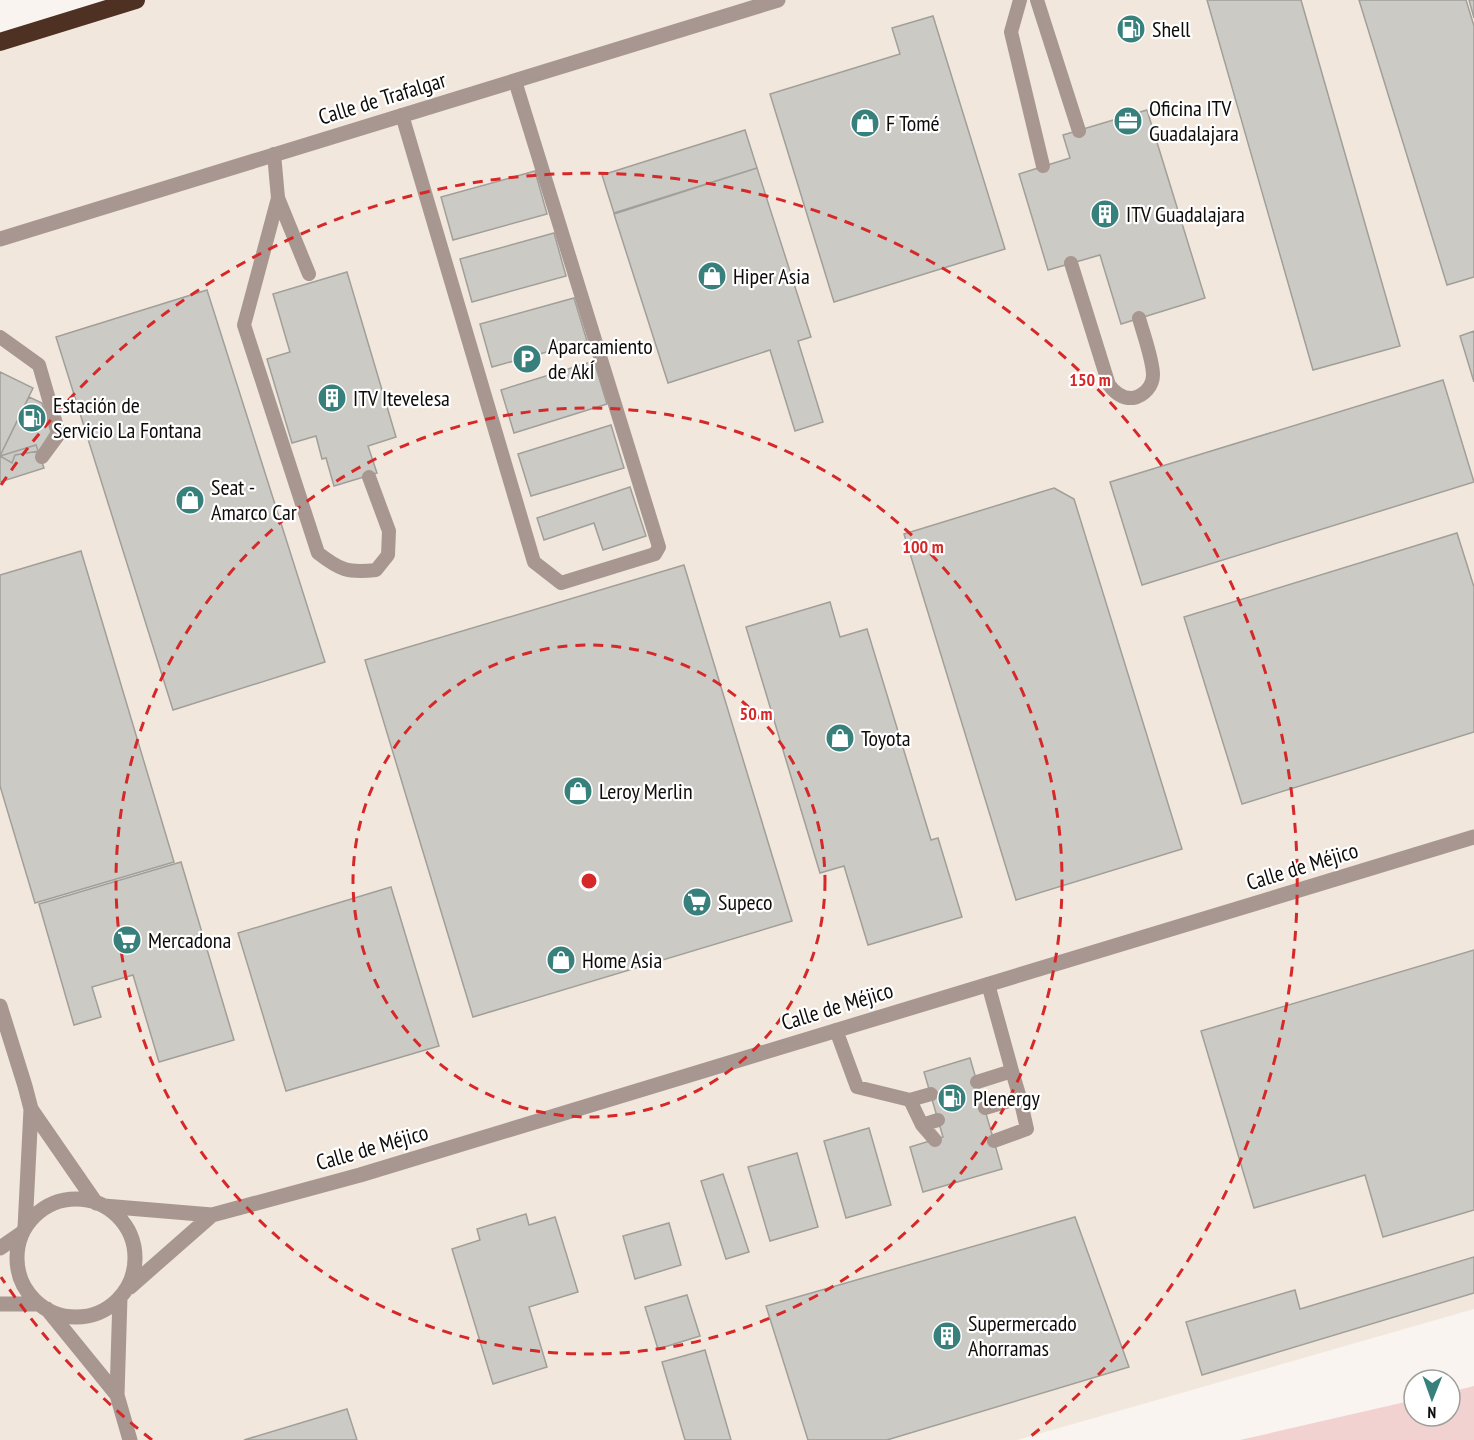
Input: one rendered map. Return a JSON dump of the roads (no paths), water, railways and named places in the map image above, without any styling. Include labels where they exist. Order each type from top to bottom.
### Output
[{"type":"highway","points":[[0,42],[136,0]]},
{"type":"highway","points":[[116,6],[146,0]]},
{"type":"street","name":"Calle de Trafalgar","points":[[0,239],[778,0]]},
{"type":"street","name":"Calle de Méjico","points":[[100,1204],[212,1215],[360,1175],[1474,837]]},
{"type":"street","points":[[0,1006],[31,1109],[23,1231],[17,1252],[18,1272],[26,1290],[43,1306],[117,1395]]},
{"type":"street","points":[[0,1304],[43,1306],[56,1314],[75,1317],[94,1314],[112,1305],[123,1294],[134,1273],[135,1254],[130,1234],[120,1218],[100,1204],[31,1109]]},
{"type":"street","points":[[0,1248],[23,1231],[33,1218],[48,1206],[66,1199],[86,1200],[100,1204]]},
{"type":"street","name":"Calle de Méjico","points":[[123,1294],[212,1215]]},
{"type":"street","points":[[123,1294],[117,1395],[130,1440]]},
{"type":"lane","points":[[1020,0],[1011,32],[1043,166]]},
{"type":"lane","points":[[1037,0],[1079,130]]},
{"type":"lane","points":[[402,115],[534,562],[561,583],[655,554],[659,547],[515,81]]},
{"type":"lane","points":[[274,154],[278,198],[309,274]]},
{"type":"lane","points":[[278,198],[244,325],[318,554],[337,567],[358,572],[376,570],[388,555],[389,531],[369,477]]},
{"type":"lane","points":[[1071,263],[1109,385],[1115,393],[1124,398],[1135,398],[1144,394],[1151,386],[1154,376],[1139,318]]},
{"type":"lane","points":[[0,337],[39,365],[59,435],[42,457]]},
{"type":"lane","points":[[988,984],[1027,1129],[994,1141]]},
{"type":"lane","points":[[836,1030],[857,1087],[910,1100],[930,1094]]},
{"type":"lane","points":[[977,1082],[1012,1071]]},
{"type":"lane","points":[[985,1108],[1020,1098]]},
{"type":"lane","points":[[910,1100],[922,1125],[934,1140]]},
{"type":"lane","points":[[922,1125],[938,1120]]},
{"type":"place","name":"Shell","points":[[1131,29]]},
{"type":"place","name":"Oficina ITV Guadalajara","points":[[1128,121]]},
{"type":"place","name":"F Tomé","points":[[865,123]]},
{"type":"place","name":"ITV Guadalajara","points":[[1105,214]]},
{"type":"place","name":"Hiper Asia","points":[[712,276]]},
{"type":"place","name":"Aparcamiento de AkÍ","points":[[527,359]]},
{"type":"place","name":"ITV Itevelesa","points":[[332,398]]},
{"type":"place","name":"Estación de Servicio La Fontana","points":[[32,418]]},
{"type":"place","name":"Seat - Amarco Car","points":[[190,500]]},
{"type":"place","name":"Toyota","points":[[840,738]]},
{"type":"place","name":"Leroy Merlin","points":[[578,791]]},
{"type":"place","name":"Supeco","points":[[697,902]]},
{"type":"place","name":"Mercadona","points":[[127,940]]},
{"type":"place","name":"Home Asia","points":[[561,960]]},
{"type":"place","name":"Plenergy","points":[[952,1098]]},
{"type":"place","name":"Supermercado Ahorramas","points":[[947,1336]]}]
